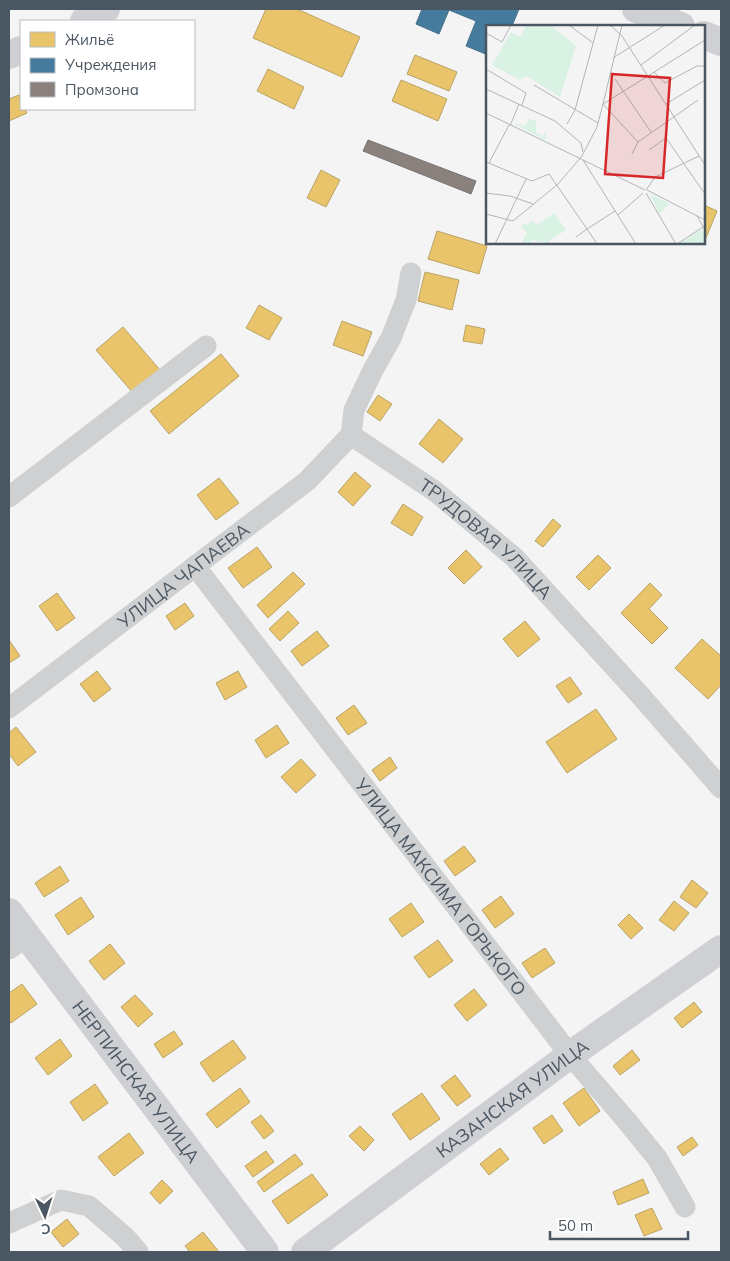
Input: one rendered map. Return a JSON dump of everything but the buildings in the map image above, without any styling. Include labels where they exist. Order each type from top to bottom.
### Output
[{"type":"main road","points":[[86,20],[106,9]]},
{"type":"main road","points":[[636,9],[678,25]]},
{"type":"main road","points":[[705,35],[721,42]]},
{"type":"main road","name":"НЕРПИНСКАЯ УЛИЦА","points":[[9,912],[18,943],[265,1252]]},
{"type":"main road","name":"КАЗАНСКАЯ УЛИЦА","points":[[305,1252],[570,1056],[721,949]]},
{"type":"street","points":[[351,435],[354,410],[391,338],[406,300],[411,274]]},
{"type":"street","points":[[9,497],[206,346]]},
{"type":"street","name":"УЛИЦА ЧАПАЕВА","points":[[9,708],[307,481],[351,435]]},
{"type":"street","name":"ТРУДОВАЯ УЛИЦА","points":[[351,435],[436,492],[515,558],[639,694],[721,788]]},
{"type":"street","name":"УЛИЦА МАКСИМА ГОРЬКОГО","points":[[195,566],[570,1056],[657,1158],[685,1207]]},
{"type":"street","points":[[9,1223],[61,1200],[89,1206],[125,1237],[138,1252]]}]
